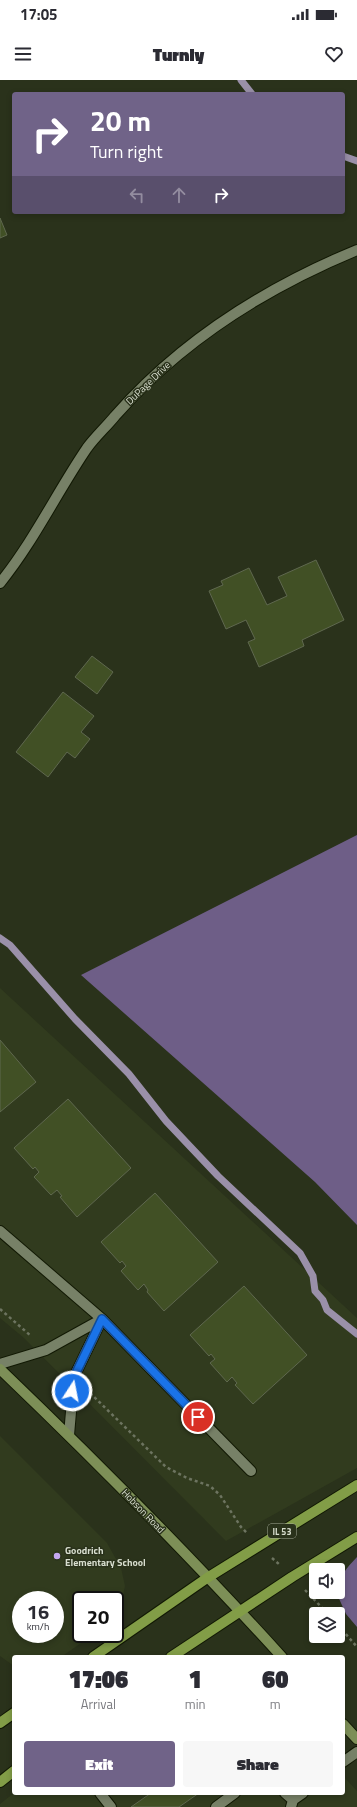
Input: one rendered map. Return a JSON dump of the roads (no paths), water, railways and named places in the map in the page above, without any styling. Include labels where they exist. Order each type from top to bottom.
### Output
[{"type":"main road","name":"Hobson Road","points":[[0,1370],[69,1435],[241,1612],[280,1655]]},
{"type":"main road","name":"IL 53","points":[[96,1655],[207,1578],[357,1485]]},
{"type":"main road","points":[[174,1655],[357,1536]]},
{"type":"main road","points":[[0,1723],[12,1715]]},
{"type":"main road","points":[[345,1726],[357,1739]]},
{"type":"main road","points":[[0,1782],[12,1773]]},
{"type":"street","name":"DuPage Drive","points":[[0,582],[34,533],[88,447],[129,400],[162,369],[217,324],[260,297],[318,266],[357,250]]},
{"type":"street","points":[[0,1231],[102,1319],[251,1471]]},
{"type":"street","points":[[0,1364],[46,1350],[102,1319]]},
{"type":"street","points":[[69,1435],[74,1377],[102,1319]]},
{"type":"street","points":[[345,1761],[357,1752]]},
{"type":"street","points":[[102,1795],[111,1807]]},
{"type":"street","points":[[216,1807],[232,1795]]},
{"type":"street","points":[[286,1795],[292,1804],[301,1795]]},
{"type":"waterway","points":[[241,80],[250,92]]},
{"type":"waterway","points":[[345,157],[357,161]]},
{"type":"waterway","points":[[0,938],[10,945],[75,1019],[129,1074],[166,1121],[218,1176],[300,1253],[313,1276],[315,1291],[323,1300],[327,1310],[357,1334]]},
{"type":"place","name":"Goodrich Elementary School","points":[[57,1556]]}]
